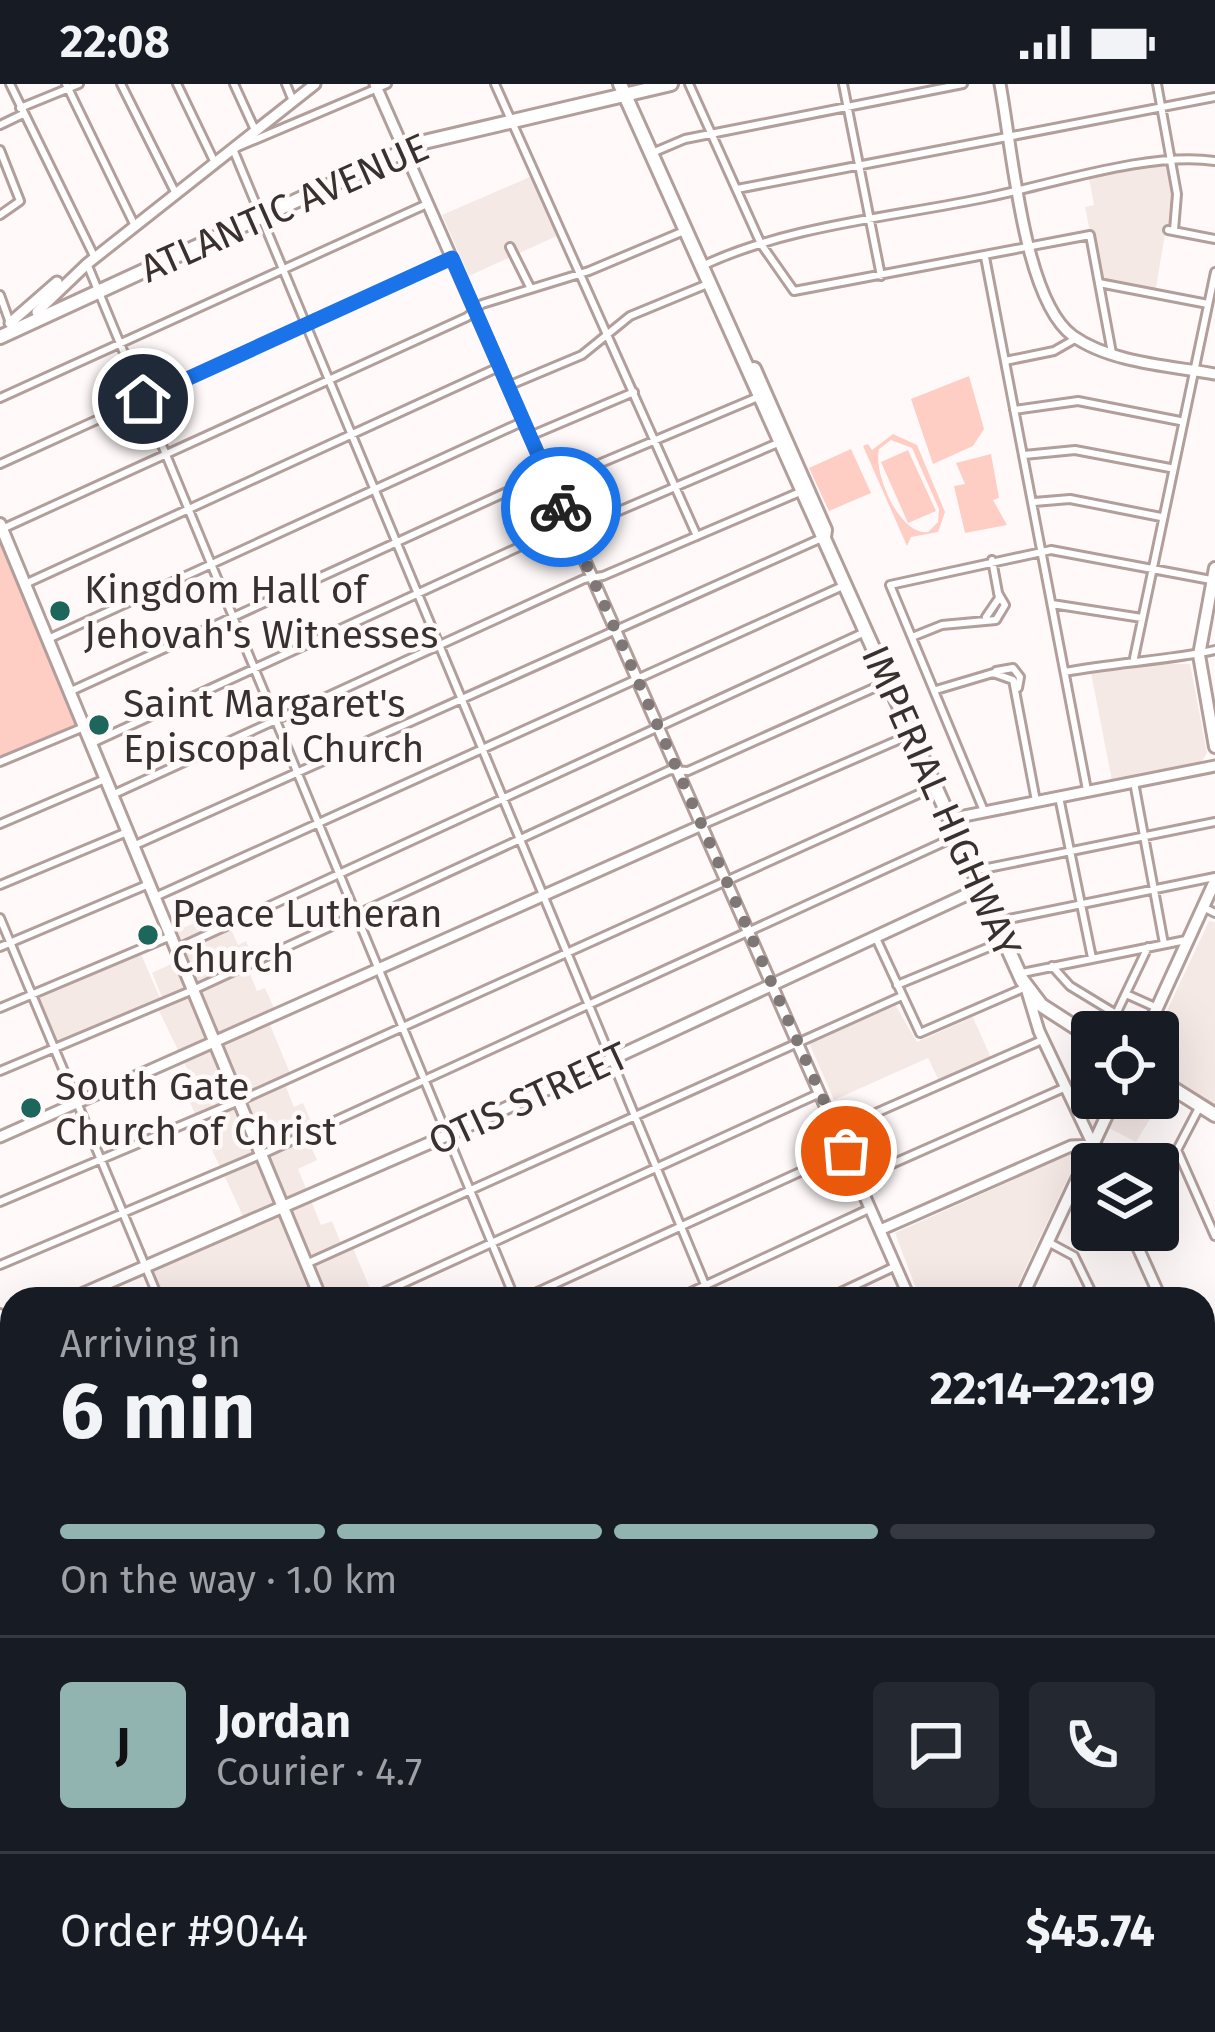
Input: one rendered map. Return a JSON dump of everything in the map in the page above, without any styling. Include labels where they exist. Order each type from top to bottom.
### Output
[{"type":"main road","name":"ATLANTIC AVENUE","points":[[5,330],[403,148],[576,103],[618,87],[671,84]]},
{"type":"main road","name":"IMPERIAL HIGHWAY","points":[[618,87],[1019,974],[1026,987],[1071,1026]]},
{"type":"main road","name":"ATLANTIC AVENUE","points":[[40,314],[57,292],[97,288]]},
{"type":"main road","points":[[1,526],[316,1287]]},
{"type":"main road","points":[[1214,576],[1199,655],[1215,747]]},
{"type":"main road","points":[[1155,1011],[1187,940],[1209,910],[1215,879]]},
{"type":"main road","name":"OTIS STREET","points":[[98,1287],[448,1136],[981,888]]},
{"type":"main road","points":[[1179,1093],[1215,1115]]},
{"type":"main road","points":[[1027,1287],[1071,1196]]},
{"type":"street","points":[[10,84],[91,261],[120,344],[513,1287]]},
{"type":"street","points":[[0,125],[67,86],[79,84]]},
{"type":"street","points":[[121,84],[176,194]]},
{"type":"street","points":[[177,84],[215,163]]},
{"type":"street","points":[[234,84],[261,134]]},
{"type":"street","points":[[286,84],[293,101]]},
{"type":"street","points":[[261,134],[271,119],[315,84]]},
{"type":"street","points":[[495,84],[697,536]]},
{"type":"street","points":[[689,84],[761,244],[788,286],[799,292],[1090,236],[1112,353]]},
{"type":"street","points":[[843,84],[881,276]]},
{"type":"street","points":[[652,154],[712,134],[963,84]]},
{"type":"street","points":[[1000,84],[1042,295],[1076,338],[1112,353],[1215,374]]},
{"type":"street","points":[[1156,84],[1178,199],[1171,230],[1215,239]]},
{"type":"street","points":[[0,295],[5,330],[233,149],[379,85],[905,1287]]},
{"type":"street","points":[[67,86],[136,226]]},
{"type":"street","points":[[737,189],[1215,97]]},
{"type":"street","points":[[271,119],[278,127],[291,124]]},
{"type":"street","points":[[233,149],[705,1285]]},
{"type":"street","points":[[0,150],[20,201],[0,215]]},
{"type":"street","points":[[702,266],[761,244],[1021,190],[1172,160],[1215,161]]},
{"type":"street","points":[[0,398],[428,204]]},
{"type":"street","points":[[1,526],[475,310],[686,230]]},
{"type":"street","points":[[510,247],[530,287]]},
{"type":"street","points":[[985,256],[1087,790]]},
{"type":"street","points":[[0,464],[452,258]]},
{"type":"street","points":[[1134,658],[1170,468],[1215,272]]},
{"type":"street","points":[[1099,283],[1208,304]]},
{"type":"street","points":[[508,386],[582,356],[630,316],[710,284]]},
{"type":"street","points":[[1005,361],[1059,350],[1076,338]]},
{"type":"street","points":[[25,584],[500,367]]},
{"type":"street","points":[[530,436],[634,392]]},
{"type":"street","points":[[69,692],[397,542],[761,395]]},
{"type":"street","points":[[1015,410],[1070,400],[1180,421]]},
{"type":"street","points":[[48,639],[524,422]]},
{"type":"street","points":[[91,743],[418,594],[782,442]]},
{"type":"street","points":[[1024,455],[1075,450],[1170,468]]},
{"type":"street","points":[[112,795],[440,645],[803,490]]},
{"type":"street","points":[[1033,503],[1070,500],[1161,517]]},
{"type":"street","points":[[134,846],[824,537]]},
{"type":"street","points":[[985,811],[890,586],[1042,551],[1214,576]]},
{"type":"street","points":[[912,637],[999,612],[992,560]]},
{"type":"street","points":[[0,947],[318,822],[845,585]]},
{"type":"street","points":[[1052,604],[1142,617]]},
{"type":"street","points":[[0,1008],[340,874],[866,632]]},
{"type":"street","points":[[1065,672],[1134,658],[1215,650]]},
{"type":"street","points":[[935,690],[1010,672],[1018,688],[1036,801]]},
{"type":"street","points":[[0,1071],[193,989],[670,770],[688,771],[888,682]]},
{"type":"street","points":[[0,762],[84,727]]},
{"type":"street","points":[[0,1137],[912,734]]},
{"type":"street","points":[[950,819],[1215,766]]},
{"type":"street","points":[[0,824],[106,779]]},
{"type":"street","points":[[1133,781],[1164,944]]},
{"type":"street","points":[[0,1202],[239,1101],[935,787]]},
{"type":"street","points":[[1059,796],[1092,958]]},
{"type":"street","points":[[974,871],[1215,822]]},
{"type":"street","points":[[0,885],[127,832]]},
{"type":"street","points":[[0,1264],[261,1154],[957,836]]},
{"type":"street","points":[[996,922],[1215,879]]},
{"type":"street","points":[[0,918],[154,1287]]},
{"type":"street","points":[[875,936],[920,1034],[1026,987],[1044,1039],[1093,1143]]},
{"type":"street","points":[[1019,974],[1187,940]]},
{"type":"street","points":[[897,985],[1004,941]]},
{"type":"street","points":[[1052,966],[1070,986],[1116,1014],[1148,947]]},
{"type":"street","points":[[1126,994],[1156,1008]]},
{"type":"street","points":[[307,1264],[902,996]]},
{"type":"street","points":[[836,1130],[1044,1039],[1056,1017]]},
{"type":"street","points":[[858,1179],[1066,1087]]},
{"type":"street","points":[[395,1287],[820,1093]]},
{"type":"street","points":[[1199,1106],[1177,1150],[1215,1237]]},
{"type":"street","points":[[880,1230],[1071,1146]]},
{"type":"street","points":[[545,1287],[846,1151]]},
{"type":"street","points":[[701,1287],[871,1208]]},
{"type":"street","points":[[1048,1242],[1074,1256],[1089,1287]]},
{"type":"street","points":[[1139,1251],[1156,1287]]},
{"type":"street","points":[[851,1287],[896,1266]]},
{"type":"shaded area","points":[[1171,161],[1177,194],[1174,230],[1166,229],[1155,293],[1100,283],[1085,207],[1094,205],[1089,178]]},
{"type":"shaded area","points":[[532,176],[559,235],[469,276],[442,215]]},
{"type":"shaded area","points":[[969,376],[984,429],[973,446],[933,464],[911,399]]},
{"type":"shaded area","points":[[893,434],[917,445],[945,512],[938,532],[911,537],[907,546],[863,446],[868,444],[872,450]],"holes":[[[891,440],[912,448],[939,509],[938,522],[928,532],[918,531],[899,514],[880,473],[879,449]]]},
{"type":"shaded area","points":[[851,449],[871,493],[829,511],[809,468]]},
{"type":"shaded area","points":[[908,450],[936,511],[908,523],[881,462]]},
{"type":"shaded area","points":[[991,454],[999,498],[993,500],[1007,525],[965,533],[954,486],[965,484],[956,463]]},
{"type":"shaded area","points":[[0,538],[76,724],[0,759]]},
{"type":"shaded area","points":[[1132,664],[1190,664],[1207,753],[1202,761],[1112,781],[1091,673]]},
{"type":"shaded area","points":[[1209,921],[1215,922],[1215,1106],[1179,1083],[1179,1011],[1167,1011]]},
{"type":"shaded area","points":[[197,922],[205,941],[231,929],[238,945],[246,941],[253,957],[245,961],[257,991],[265,988],[275,1010],[266,1015],[290,1073],[282,1077],[294,1107],[303,1103],[313,1126],[304,1130],[317,1160],[298,1169],[321,1225],[332,1221],[344,1251],[353,1248],[369,1287],[160,1287],[154,1271],[249,1229],[185,1092],[196,1087],[158,1009],[165,1005],[152,973],[173,963],[163,936]]},
{"type":"shaded area","points":[[141,954],[160,998],[57,1042],[38,998]]},
{"type":"shaded area","points":[[896,1006],[917,1042],[973,1017],[992,1060],[940,1083],[928,1058],[834,1100],[809,1043]]},
{"type":"shaded area","points":[[1086,1119],[1150,1119],[1136,1142],[1099,1123],[1093,1135]]},
{"type":"shaded area","points":[[1071,1154],[1071,1172],[1017,1287],[915,1287],[895,1233]]},
{"type":"way so far","points":[[561,507],[846,1151]]},
{"type":"place","name":"Kingdom Hall of Jehovah's Witnesses","points":[[60,611]]},
{"type":"place","name":"Saint Margaret's Episcopal Church","points":[[99,725]]},
{"type":"place","name":"Peace Lutheran Church","points":[[148,935]]},
{"type":"place","name":"South Gate Church of Christ","points":[[31,1108]]},
{"type":"route","points":[[143,399],[452,258],[561,507]]}]
